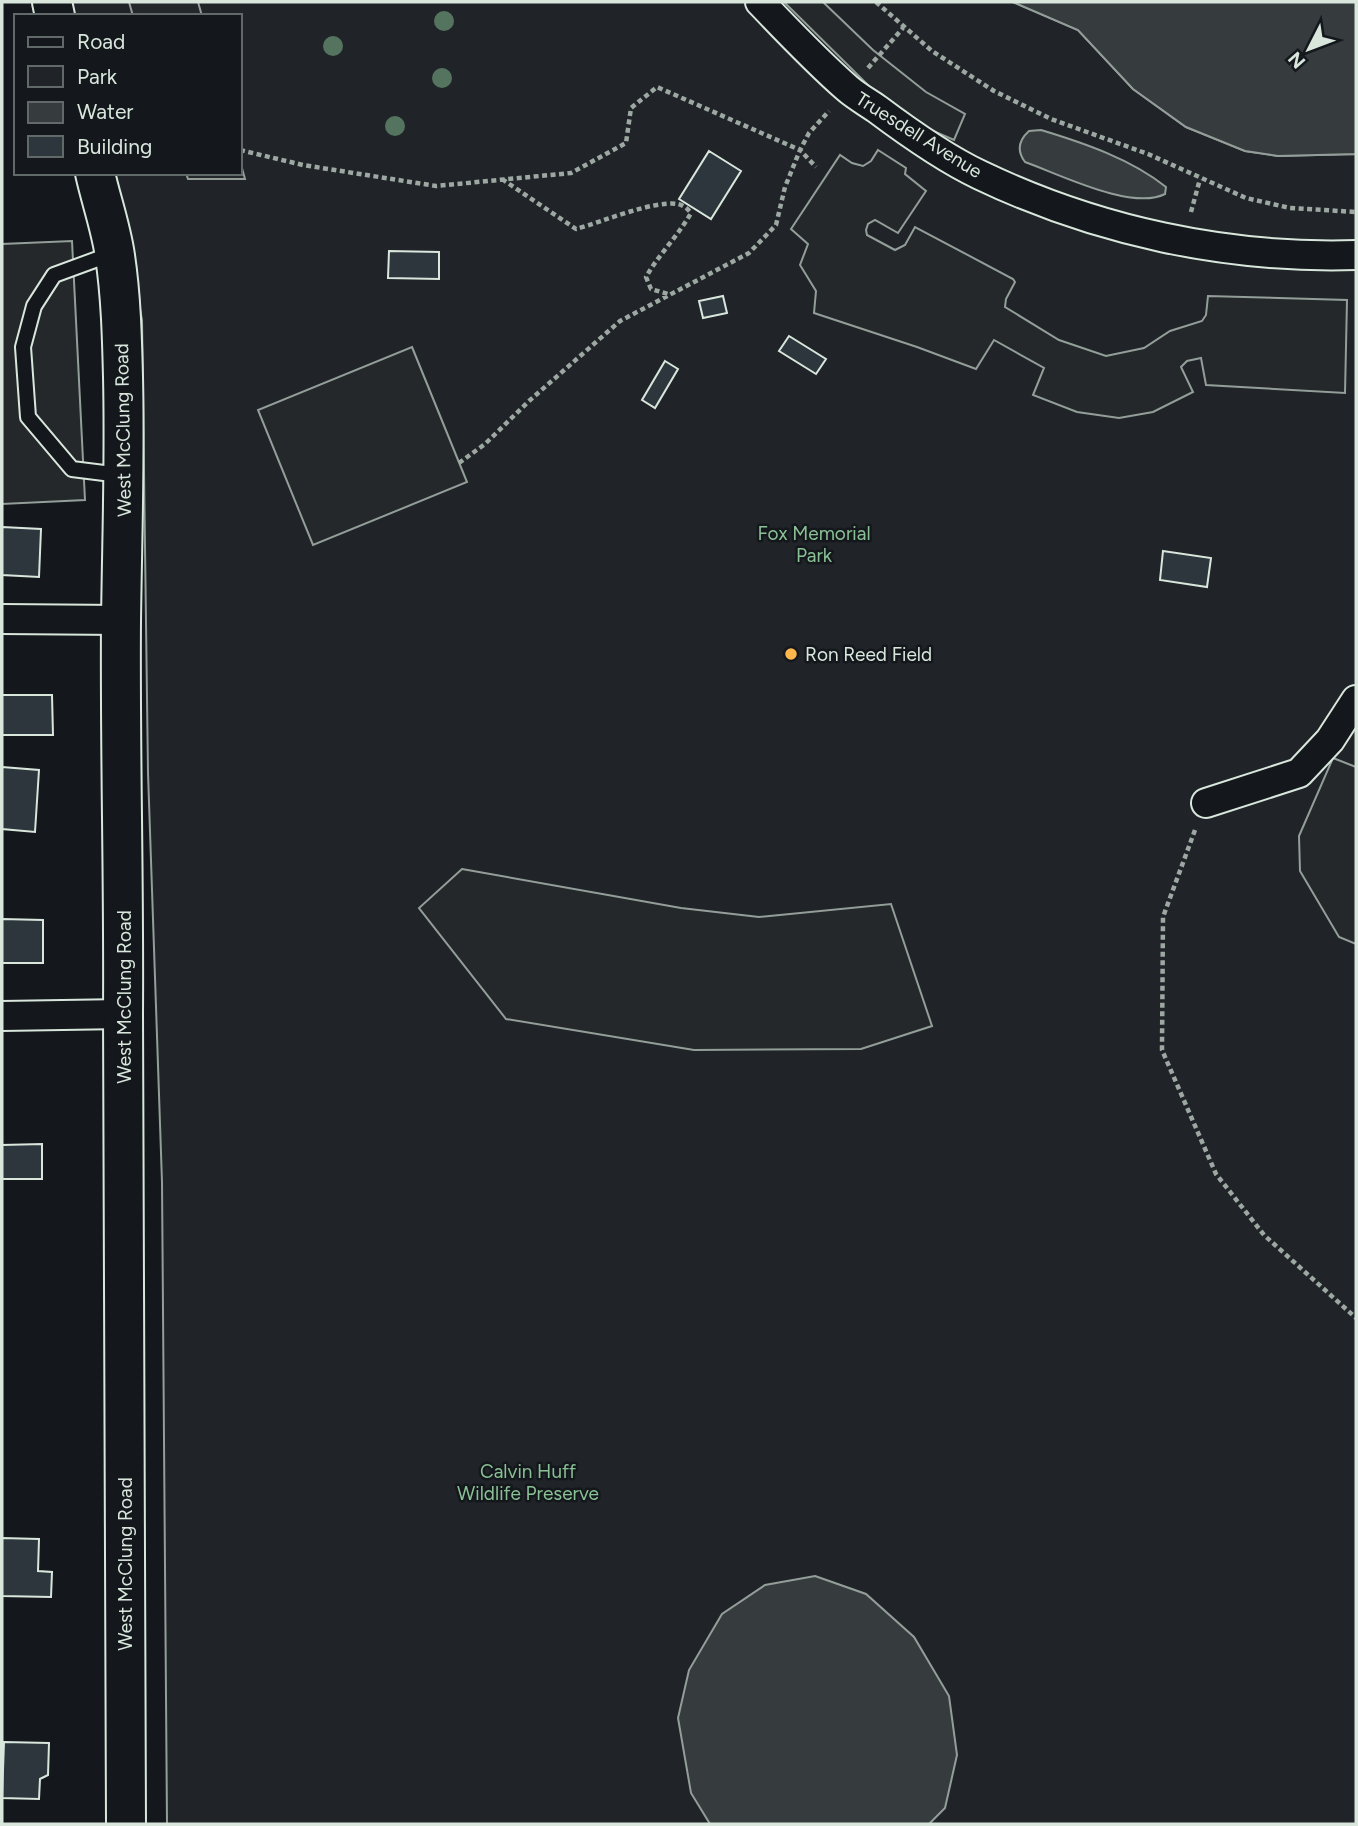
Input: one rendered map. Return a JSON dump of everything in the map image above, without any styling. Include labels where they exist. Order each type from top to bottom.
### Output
[{"type":"street","name":"Truesdell Avenue","points":[[760,2],[800,45],[848,90],[906,131],[978,174],[1058,209],[1135,232],[1183,242],[1274,254],[1356,256]]},
{"type":"street","name":"West McClung Road","points":[[95,175],[115,252],[121,309],[125,476],[121,620],[121,819],[124,887],[126,1824]]},
{"type":"street","points":[[2,620],[121,620]]},
{"type":"street","points":[[1206,803],[1299,772],[1330,740],[1356,700]]},
{"type":"street","points":[[2,1016],[123,1014]]},
{"type":"lane","points":[[115,252],[54,275],[34,306],[23,347],[28,417],[72,469],[125,476]]},
{"type":"path","points":[[876,2],[932,51],[994,91],[1051,119],[1148,155],[1246,198],[1290,208],[1356,212]]},
{"type":"path","points":[[242,150],[303,165],[436,186],[571,173],[626,143],[631,108],[657,87],[800,150],[816,167]]},
{"type":"path","points":[[459,463],[485,444],[529,401],[620,321],[749,253],[776,225],[785,187],[800,150]]},
{"type":"path","points":[[502,179],[576,229],[657,205],[679,204],[687,208],[691,213],[646,277],[652,289],[669,294]]},
{"type":"path","points":[[1206,803],[1163,916],[1162,1050],[1216,1174],[1264,1235],[1356,1318]]},
{"type":"green space","name":"Fox Memorial Park","points":[[68,2],[1013,2],[1078,30],[1133,89],[1186,127],[1245,151],[1278,156],[1356,154],[1356,1824],[167,1824],[162,1182],[148,773],[142,320],[113,175],[242,175],[242,14],[71,14]]},
{"type":"shaded area","points":[[129,2],[198,2],[201,14],[132,14]]},
{"type":"shaded area","points":[[784,2],[823,2],[873,50],[926,92],[965,114],[954,140],[931,130],[873,90]]},
{"type":"shaded area","points":[[878,150],[906,168],[905,174],[926,191],[898,233],[875,220],[868,224],[867,235],[895,250],[905,245],[915,227],[1013,279],[1015,282],[1005,307],[1059,340],[1106,356],[1144,348],[1170,331],[1202,321],[1206,315],[1208,296],[1347,300],[1345,393],[1206,385],[1201,358],[1187,361],[1181,367],[1193,392],[1153,412],[1119,418],[1077,412],[1033,395],[1044,368],[994,340],[976,369],[814,313],[816,291],[800,265],[808,244],[791,229],[840,155],[863,166],[871,161]]},
{"type":"shaded area","points":[[242,168],[245,179],[188,179],[187,175],[242,175]]},
{"type":"shaded area","points":[[72,241],[85,500],[2,504],[2,244]]},
{"type":"shaded area","points":[[412,347],[467,482],[313,545],[258,410]]},
{"type":"shaded area","points":[[1333,758],[1356,767],[1356,944],[1339,937],[1300,871],[1299,836]]},
{"type":"shaded area","points":[[462,869],[681,908],[759,917],[891,904],[932,1026],[861,1049],[694,1050],[506,1019],[419,908]]},
{"type":"water","points":[[1013,2],[1356,2],[1356,154],[1278,156],[1245,151],[1186,127],[1133,89],[1078,30]]},
{"type":"water","points":[[1041,130],[1090,146],[1138,168],[1166,187],[1165,194],[1151,198],[1115,195],[1025,162],[1020,153],[1023,138],[1029,131]]},
{"type":"water","points":[[815,1576],[866,1594],[914,1637],[949,1696],[957,1755],[945,1808],[929,1824],[710,1824],[691,1793],[678,1718],[689,1670],[722,1614],[765,1585]]},
{"type":"building","points":[[709,151],[741,171],[711,219],[679,199]]},
{"type":"building","points":[[389,251],[439,252],[439,279],[388,278]]},
{"type":"building","points":[[723,296],[727,313],[703,318],[699,301]]},
{"type":"building","points":[[789,336],[826,359],[816,374],[779,351]]},
{"type":"building","points":[[665,361],[678,369],[655,408],[642,400]]},
{"type":"building","points":[[2,527],[41,529],[39,577],[2,575]]},
{"type":"building","points":[[1163,551],[1211,558],[1207,587],[1160,580]]},
{"type":"building","points":[[2,695],[52,695],[53,735],[2,735]]},
{"type":"building","points":[[2,767],[39,770],[35,832],[2,829]]},
{"type":"building","points":[[2,919],[43,920],[43,963],[2,963]]},
{"type":"building","points":[[42,1144],[42,1179],[2,1179],[2,1145]]},
{"type":"building","points":[[2,1538],[39,1539],[38,1571],[52,1572],[51,1597],[2,1596]]},
{"type":"building","points":[[4,1742],[49,1743],[48,1775],[40,1779],[39,1799],[2,1798]]},
{"type":"place","name":"Ron Reed Field","points":[[791,654]]},
{"type":"park label","name":"Calvin Huff Wildlife Preserve","points":[[528,1482]]}]
